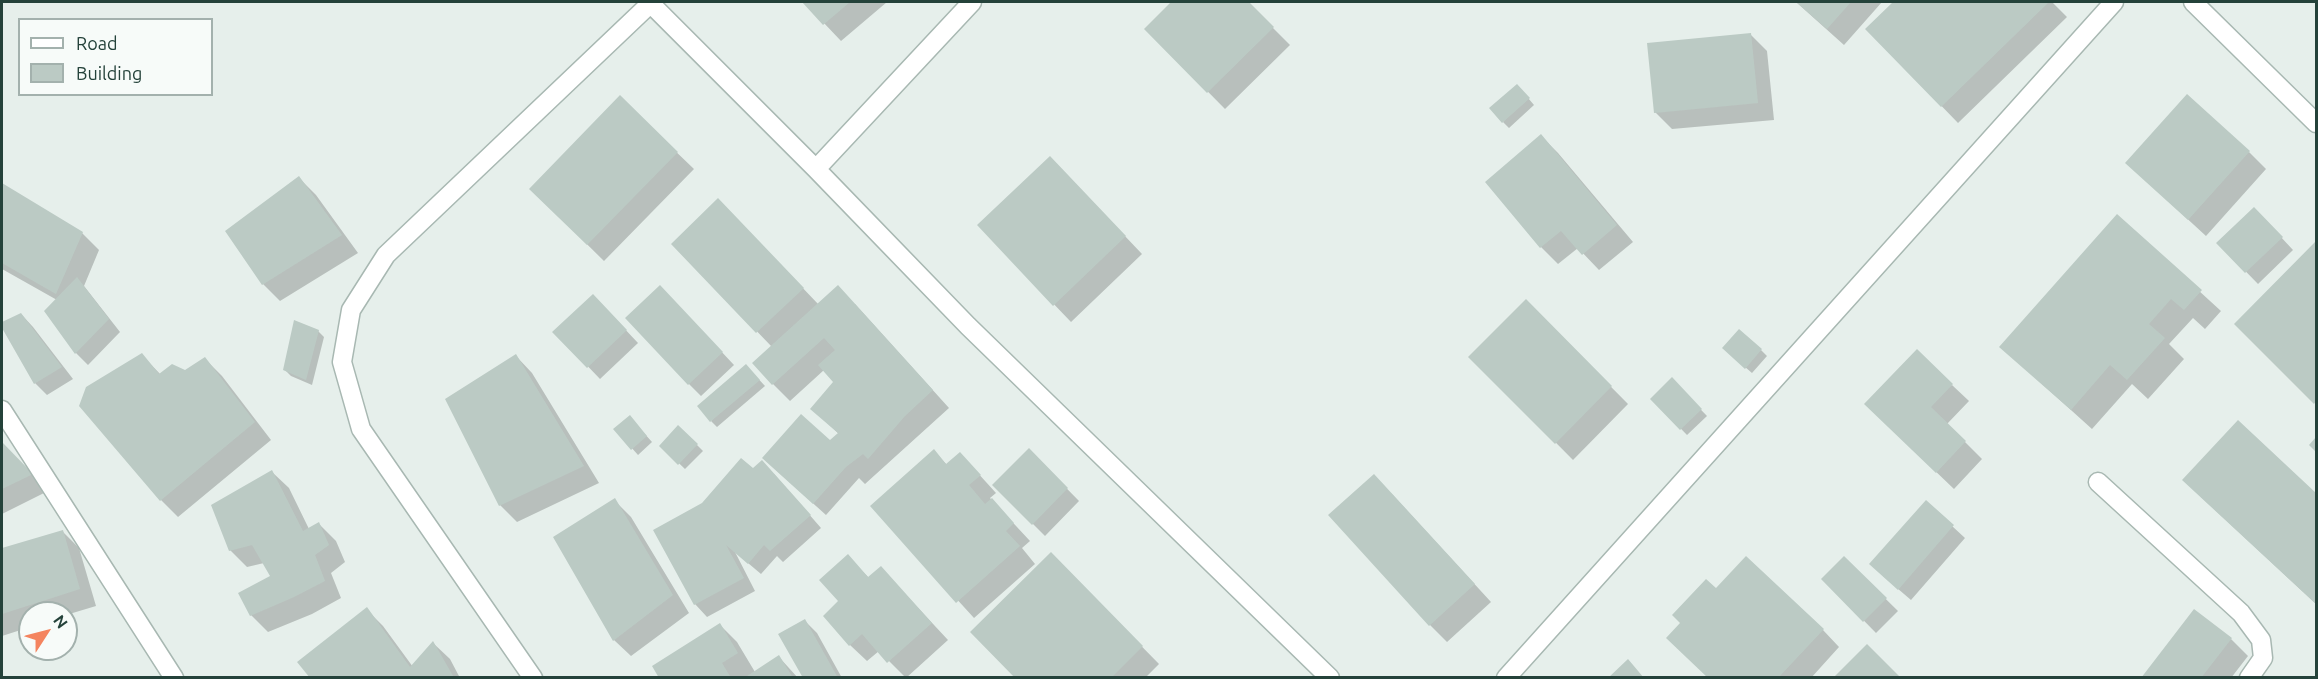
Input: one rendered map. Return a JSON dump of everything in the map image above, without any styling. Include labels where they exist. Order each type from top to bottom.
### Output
[{"type":"street","points":[[533,678],[361,429],[342,363],[351,310],[387,255],[650,2],[968,326],[1330,678]]},
{"type":"street","points":[[816,169],[972,2]]},
{"type":"street","points":[[1506,678],[2114,2]]},
{"type":"street","points":[[2193,2],[2316,123]]},
{"type":"street","points":[[2,410],[174,678]]},
{"type":"street","points":[[2098,482],[2241,613],[2261,640],[2263,658],[2249,678]]},
{"type":"building","points":[[802,2],[850,2],[823,25]]},
{"type":"building","points":[[1171,2],[1249,2],[1274,27],[1207,93],[1144,29]]},
{"type":"building","points":[[1796,2],[1851,2],[1827,29]]},
{"type":"building","points":[[1893,2],[2049,2],[1941,107],[1865,29]]},
{"type":"building","points":[[1751,33],[1758,103],[1654,113],[1647,43]]},
{"type":"building","points":[[1517,84],[1530,98],[1502,123],[1489,108]]},
{"type":"building","points":[[2187,94],[2250,151],[2188,220],[2125,163]]},
{"type":"building","points":[[620,95],[678,152],[587,245],[529,189]]},
{"type":"building","points":[[1541,134],[1617,225],[1582,255],[1561,231],[1540,248],[1485,182]]},
{"type":"building","points":[[1050,156],[1126,236],[1053,306],[977,225]]},
{"type":"building","points":[[299,176],[342,235],[262,285],[225,231]]},
{"type":"building","points":[[2,183],[83,232],[56,294],[2,263]]},
{"type":"building","points":[[718,198],[804,288],[756,333],[671,244]]},
{"type":"building","points":[[2254,207],[2283,237],[2245,273],[2216,243]]},
{"type":"building","points":[[2117,214],[2202,290],[2184,310],[2171,299],[2149,324],[2165,338],[2127,380],[2110,365],[2071,410],[1999,347]]},
{"type":"building","points":[[2316,241],[2316,401],[2314,404],[2234,324]]},
{"type":"building","points":[[77,277],[109,319],[75,354],[44,311]]},
{"type":"building","points":[[660,285],[723,352],[688,385],[625,318]]},
{"type":"building","points":[[838,285],[933,390],[905,416],[868,459],[863,454],[846,467],[813,504],[762,458],[801,414],[830,440],[838,433],[810,409],[833,382],[818,365],[835,350],[824,338],[772,385],[752,363]]},
{"type":"building","points":[[593,294],[627,330],[587,368],[552,332]]},
{"type":"building","points":[[1526,299],[1612,386],[1555,444],[1468,357]]},
{"type":"building","points":[[21,313],[62,367],[34,384],[2,328],[2,322]]},
{"type":"building","points":[[294,320],[319,330],[306,380],[283,370]]},
{"type":"building","points":[[1739,329],[1762,349],[1745,369],[1722,348]]},
{"type":"building","points":[[1917,349],[1953,384],[1931,407],[1966,441],[1936,473],[1864,404]]},
{"type":"building","points":[[142,353],[159,374],[172,364],[185,370],[205,357],[255,422],[160,501],[79,406],[86,387]]},
{"type":"building","points":[[516,354],[584,466],[499,506],[445,399]]},
{"type":"building","points":[[746,364],[760,380],[710,422],[697,406]]},
{"type":"building","points":[[1672,377],[1702,409],[1680,430],[1650,399]]},
{"type":"building","points":[[630,415],[647,436],[631,450],[613,429]]},
{"type":"building","points":[[2238,420],[2316,493],[2316,604],[2182,480]]},
{"type":"building","points":[[678,425],[698,444],[678,465],[659,446]]},
{"type":"building","points":[[2316,437],[2316,452],[2309,445]]},
{"type":"building","points":[[2,442],[33,474],[2,489]]},
{"type":"building","points":[[1029,448],[1068,488],[1032,525],[992,485]]},
{"type":"building","points":[[934,449],[946,464],[960,452],[981,475],[969,485],[985,504],[992,498],[1014,523],[1006,531],[1020,546],[956,603],[870,506]]},
{"type":"building","points":[[741,458],[753,468],[762,460],[811,515],[770,551],[764,545],[748,564],[726,545],[744,578],[694,605],[653,530],[702,503]]},
{"type":"building","points":[[272,470],[303,531],[319,522],[329,545],[315,555],[325,581],[250,616],[238,593],[270,576],[252,545],[229,551],[211,505]]},
{"type":"building","points":[[1374,474],[1475,584],[1429,626],[1328,515]]},
{"type":"building","points":[[615,498],[673,595],[613,641],[553,537]]},
{"type":"building","points":[[1926,500],[1954,525],[1898,590],[1869,564]]},
{"type":"building","points":[[63,530],[80,589],[43,601],[18,601],[18,609],[2,614],[2,548]]},
{"type":"building","points":[[1051,552],[1143,646],[1111,678],[1015,678],[970,632]]},
{"type":"building","points":[[848,554],[868,577],[881,566],[932,623],[887,663],[862,634],[849,646],[823,616],[838,601],[819,580]]},
{"type":"building","points":[[1746,556],[1824,629],[1778,678],[1708,678],[1666,638],[1680,623],[1672,615],[1706,579],[1716,588]]},
{"type":"building","points":[[1844,556],[1887,598],[1863,622],[1821,579]]},
{"type":"building","points":[[367,607],[410,667],[433,641],[453,676],[451,678],[310,678],[297,662]]},
{"type":"building","points":[[2194,609],[2232,638],[2201,678],[2141,678]]},
{"type":"building","points":[[805,619],[838,678],[803,678],[778,634]]},
{"type":"building","points":[[720,623],[738,653],[722,663],[731,678],[659,678],[652,666]]},
{"type":"building","points":[[1867,644],[1901,678],[1833,678]]},
{"type":"building","points":[[779,655],[793,678],[744,678]]},
{"type":"building","points":[[1628,659],[1644,678],[1608,678]]}]
